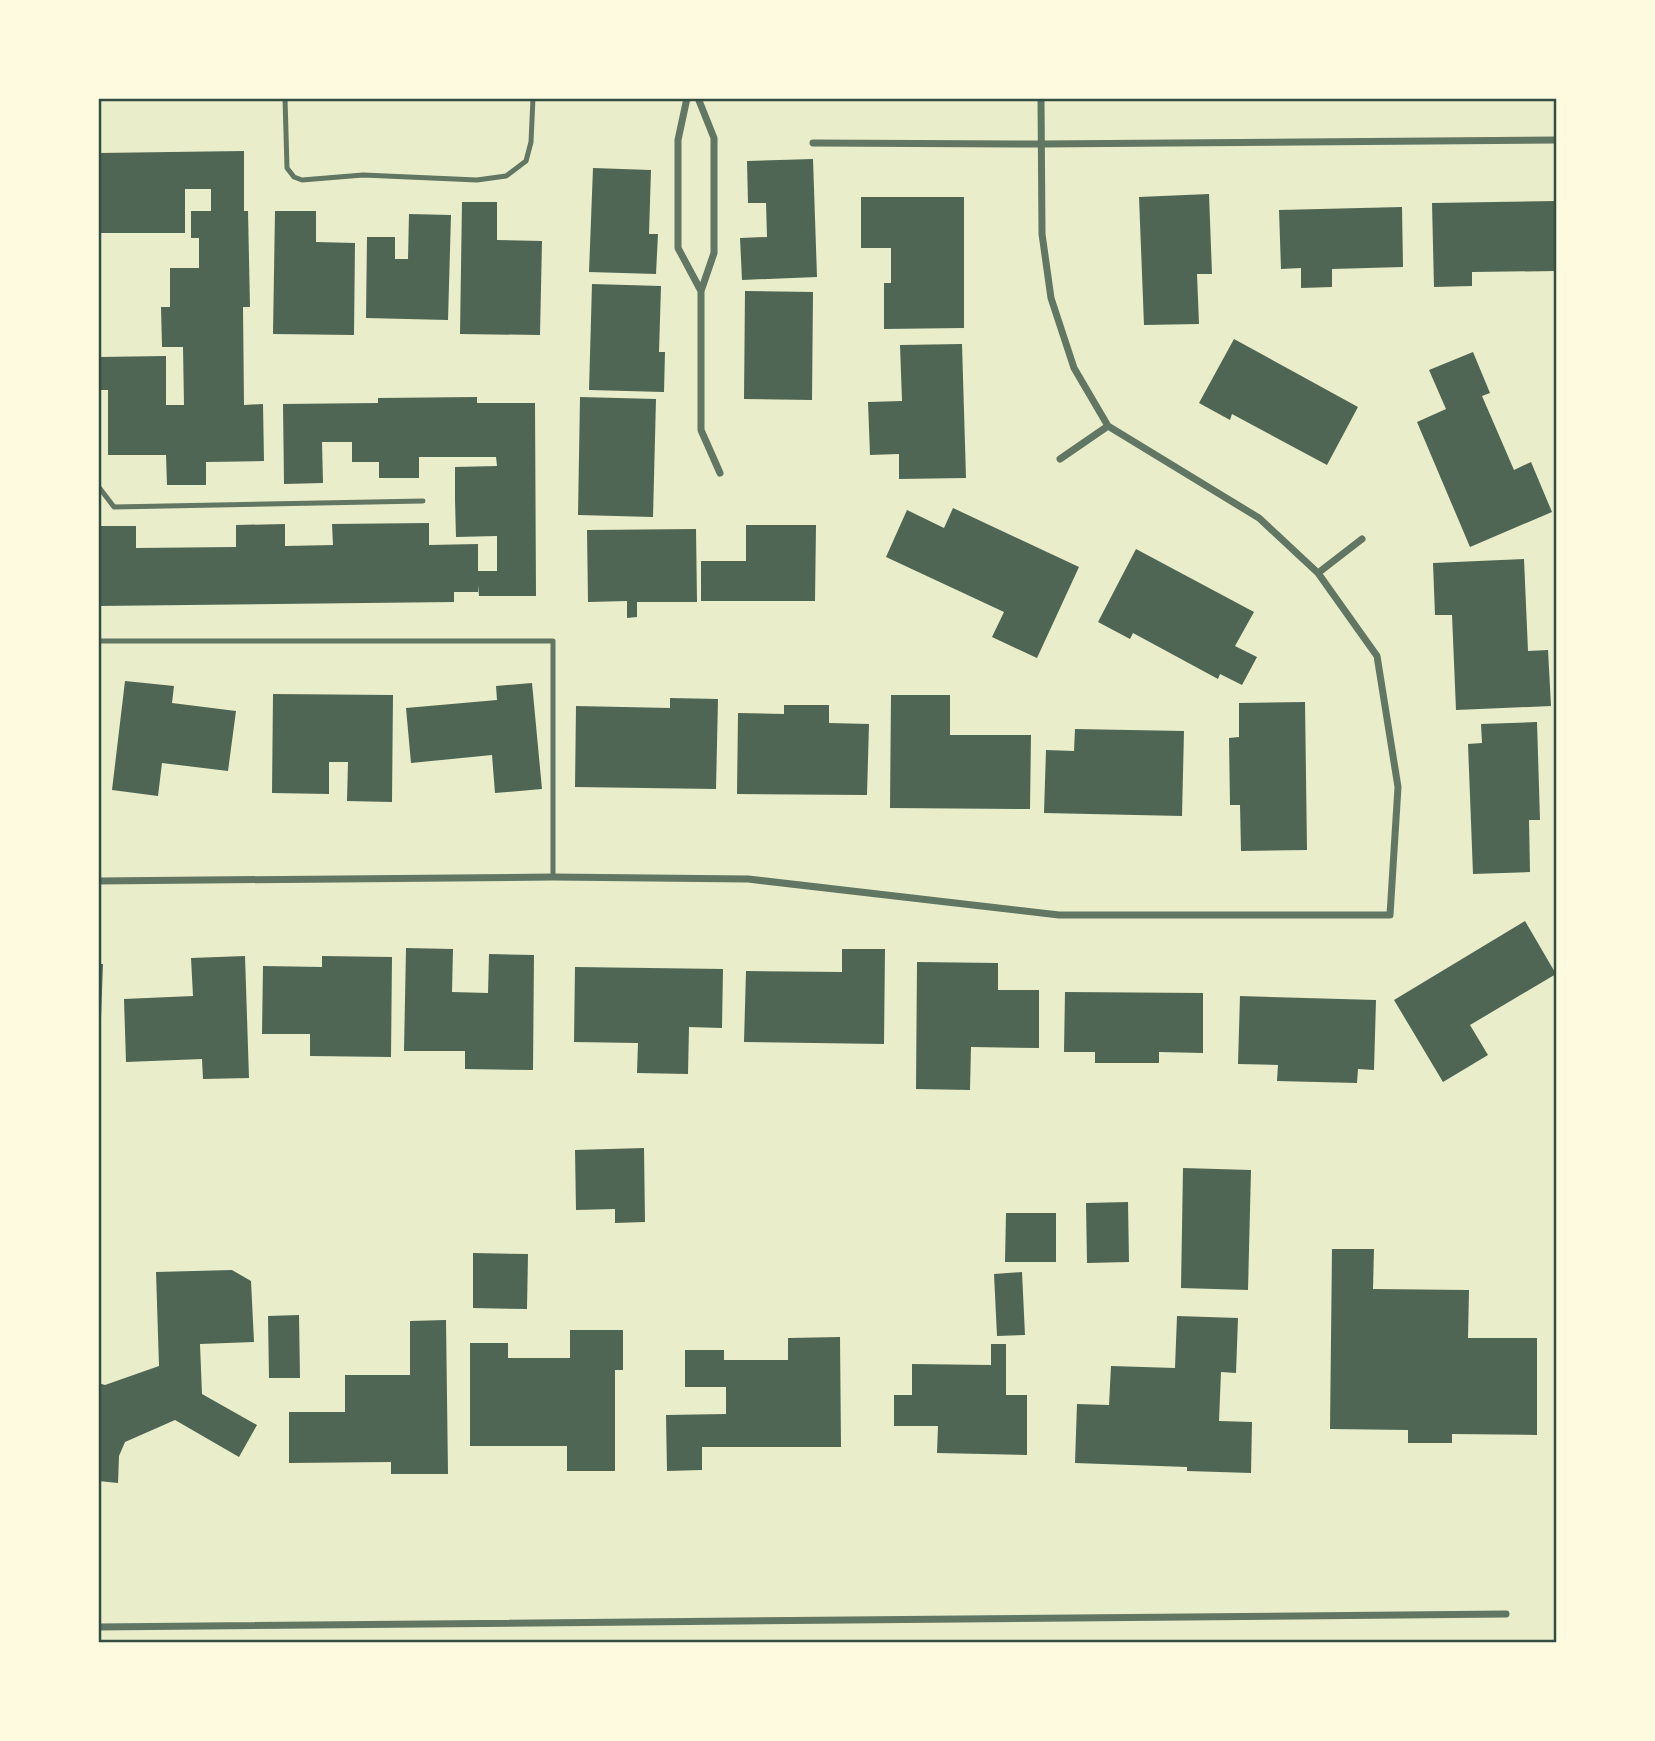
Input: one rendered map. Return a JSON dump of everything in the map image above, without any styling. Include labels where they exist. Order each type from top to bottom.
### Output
[{"type":"street","points":[[687,98],[678,140],[678,248],[701,291]]},
{"type":"street","points":[[698,98],[714,138],[714,253],[701,291],[701,430],[720,473]]},
{"type":"street","points":[[98,881],[553,877],[748,879],[1059,915],[1390,915],[1398,787],[1377,656],[1318,573],[1259,518],[1108,426],[1073,368],[1051,298],[1042,234],[1041,98]]},
{"type":"street","points":[[813,143],[1557,140]]},
{"type":"street","points":[[1060,459],[1108,426]]},
{"type":"street","points":[[1318,573],[1362,539]]},
{"type":"street","points":[[98,1627],[1506,1614]]},
{"type":"lane","points":[[285,98],[287,168],[294,177],[302,180],[363,175],[412,175],[477,180],[506,176],[526,161],[531,142],[533,98]]},
{"type":"lane","points":[[98,486],[114,507],[423,501]]},
{"type":"lane","points":[[98,641],[553,641],[553,877]]},
{"type":"building","points":[[244,151],[244,211],[248,211],[250,307],[243,307],[244,405],[263,404],[264,461],[206,462],[206,485],[167,485],[166,455],[108,455],[108,390],[98,390],[98,357],[166,356],[166,405],[184,405],[183,347],[162,347],[161,307],[170,307],[170,268],[199,268],[199,238],[191,238],[191,211],[211,211],[211,189],[185,189],[185,233],[98,233],[98,153]]},
{"type":"building","points":[[813,159],[817,277],[742,280],[740,238],[767,237],[766,203],[748,203],[747,161]]},
{"type":"building","points":[[593,168],[651,170],[649,234],[658,234],[656,274],[589,272]]},
{"type":"building","points":[[1209,194],[1212,274],[1197,274],[1199,324],[1144,325],[1139,197]]},
{"type":"building","points":[[861,197],[964,197],[964,328],[884,329],[884,283],[891,283],[891,248],[861,248]]},
{"type":"building","points":[[1557,201],[1557,271],[1472,272],[1472,286],[1434,287],[1432,203]]},
{"type":"building","points":[[462,202],[497,202],[497,240],[542,241],[540,335],[460,334]]},
{"type":"building","points":[[1402,207],[1403,267],[1332,269],[1332,287],[1301,288],[1301,268],[1281,269],[1279,210]]},
{"type":"building","points":[[275,211],[316,211],[316,242],[355,243],[354,335],[273,334]]},
{"type":"building","points":[[409,214],[451,215],[448,320],[366,318],[367,237],[395,237],[395,259],[408,259]]},
{"type":"building","points":[[592,284],[661,286],[659,352],[665,352],[664,392],[589,390]]},
{"type":"building","points":[[745,291],[813,292],[812,400],[744,399]]},
{"type":"building","points":[[1234,339],[1358,407],[1327,465],[1232,414],[1230,420],[1199,403]]},
{"type":"building","points":[[962,344],[966,478],[899,479],[899,454],[870,455],[868,402],[902,401],[900,345]]},
{"type":"building","points":[[1473,352],[1490,393],[1482,396],[1514,470],[1531,462],[1552,512],[1470,547],[1417,422],[1446,409],[1429,370]]},
{"type":"building","points":[[477,397],[477,403],[535,403],[536,596],[479,596],[478,585],[478,592],[454,592],[454,602],[98,606],[98,526],[136,526],[136,548],[236,547],[236,525],[285,524],[285,546],[333,545],[332,524],[429,523],[429,545],[478,544],[478,571],[497,571],[497,536],[456,537],[455,500],[455,467],[497,466],[496,457],[419,457],[419,478],[379,478],[379,462],[352,462],[352,442],[322,442],[323,483],[284,484],[283,404],[378,403],[378,398]]},
{"type":"building","points":[[580,397],[656,399],[653,517],[578,515]]},
{"type":"building","points":[[953,508],[1079,567],[1037,658],[992,637],[1004,612],[886,557],[907,510],[944,528]]},
{"type":"building","points":[[746,525],[816,525],[815,601],[701,601],[701,561],[746,561]]},
{"type":"building","points":[[696,529],[697,602],[637,602],[637,617],[627,618],[627,601],[588,602],[587,530]]},
{"type":"building","points":[[1136,549],[1254,612],[1235,646],[1257,657],[1242,685],[1220,674],[1218,679],[1133,633],[1130,639],[1098,622]]},
{"type":"building","points":[[1524,559],[1528,651],[1548,650],[1551,706],[1456,710],[1452,615],[1435,615],[1433,563]]},
{"type":"building","points":[[125,681],[174,686],[172,703],[236,711],[228,771],[162,763],[158,796],[112,790]]},
{"type":"building","points":[[532,683],[542,789],[495,793],[492,755],[411,763],[406,708],[497,700],[496,686]]},
{"type":"building","points":[[273,694],[393,695],[392,802],[347,801],[348,762],[329,762],[329,794],[272,793]]},
{"type":"building","points":[[891,695],[950,695],[950,735],[1031,735],[1030,809],[890,808]]},
{"type":"building","points":[[670,698],[718,699],[716,789],[575,787],[576,706],[670,708]]},
{"type":"building","points":[[1305,702],[1307,850],[1241,851],[1240,805],[1230,805],[1229,738],[1239,737],[1239,703]]},
{"type":"building","points":[[784,705],[829,705],[829,723],[869,724],[867,795],[737,794],[738,713],[784,714]]},
{"type":"building","points":[[1537,722],[1540,820],[1529,820],[1530,872],[1473,874],[1468,744],[1482,743],[1481,724]]},
{"type":"building","points":[[1075,729],[1184,731],[1182,816],[1044,813],[1046,750],[1074,751]]},
{"type":"building","points":[[1525,921],[1556,974],[1470,1025],[1488,1055],[1443,1082],[1394,1000]]},
{"type":"building","points":[[406,948],[453,949],[452,992],[488,993],[489,954],[534,955],[533,1070],[465,1069],[465,1051],[404,1051]]},
{"type":"building","points":[[842,949],[885,949],[884,1044],[744,1042],[746,971],[842,972]]},
{"type":"building","points":[[245,956],[249,1078],[203,1079],[202,1059],[126,1062],[124,999],[193,996],[191,958]]},
{"type":"building","points":[[322,956],[392,957],[391,1057],[310,1056],[310,1034],[262,1034],[263,966],[322,967]]},
{"type":"building","points":[[917,962],[998,963],[998,990],[1039,990],[1039,1048],[971,1047],[970,1090],[916,1089]]},
{"type":"building","points":[[98,964],[103,964],[100,1046],[98,1046]]},
{"type":"building","points":[[575,967],[723,969],[722,1028],[689,1027],[688,1074],[637,1073],[638,1043],[574,1042]]},
{"type":"building","points":[[1065,992],[1203,993],[1203,1053],[1159,1052],[1159,1063],[1095,1063],[1095,1052],[1064,1052]]},
{"type":"building","points":[[1240,996],[1376,1000],[1374,1070],[1358,1069],[1357,1083],[1277,1081],[1278,1065],[1238,1064]]},
{"type":"building","points":[[644,1148],[645,1222],[615,1223],[615,1209],[576,1210],[575,1150]]},
{"type":"building","points":[[1183,1168],[1251,1170],[1248,1290],[1181,1288]]},
{"type":"building","points":[[1128,1202],[1129,1262],[1087,1263],[1086,1203]]},
{"type":"building","points":[[1006,1213],[1056,1213],[1056,1262],[1005,1262]]},
{"type":"building","points":[[1332,1249],[1374,1249],[1373,1289],[1469,1290],[1468,1338],[1537,1338],[1537,1435],[1452,1434],[1452,1443],[1408,1443],[1408,1430],[1330,1429]]},
{"type":"building","points":[[473,1253],[528,1254],[527,1309],[473,1308]]},
{"type":"building","points":[[232,1270],[251,1281],[254,1342],[200,1344],[202,1394],[257,1425],[239,1457],[175,1420],[125,1442],[119,1456],[118,1483],[98,1481],[98,1383],[105,1385],[159,1366],[156,1272]]},
{"type":"building","points":[[1022,1272],[1025,1335],[997,1336],[994,1274]]},
{"type":"building","points":[[299,1315],[300,1378],[269,1378],[268,1316]]},
{"type":"building","points":[[1177,1316],[1238,1318],[1236,1373],[1221,1372],[1219,1421],[1252,1422],[1251,1473],[1187,1471],[1187,1467],[1075,1463],[1077,1404],[1109,1405],[1111,1366],[1175,1368]]},
{"type":"building","points":[[446,1320],[448,1474],[391,1474],[391,1462],[289,1463],[289,1412],[345,1412],[345,1375],[410,1375],[410,1321]]},
{"type":"building","points":[[570,1330],[623,1330],[623,1370],[615,1370],[615,1471],[567,1471],[567,1446],[470,1446],[470,1343],[508,1343],[508,1358],[570,1358]]},
{"type":"building","points":[[840,1337],[841,1447],[702,1447],[702,1470],[667,1471],[666,1415],[726,1414],[726,1387],[685,1387],[685,1350],[724,1350],[724,1360],[788,1360],[788,1338]]},
{"type":"building","points":[[991,1344],[1006,1344],[1006,1395],[1027,1395],[1027,1455],[937,1453],[938,1426],[894,1426],[894,1395],[912,1395],[912,1364],[991,1365]]}]
